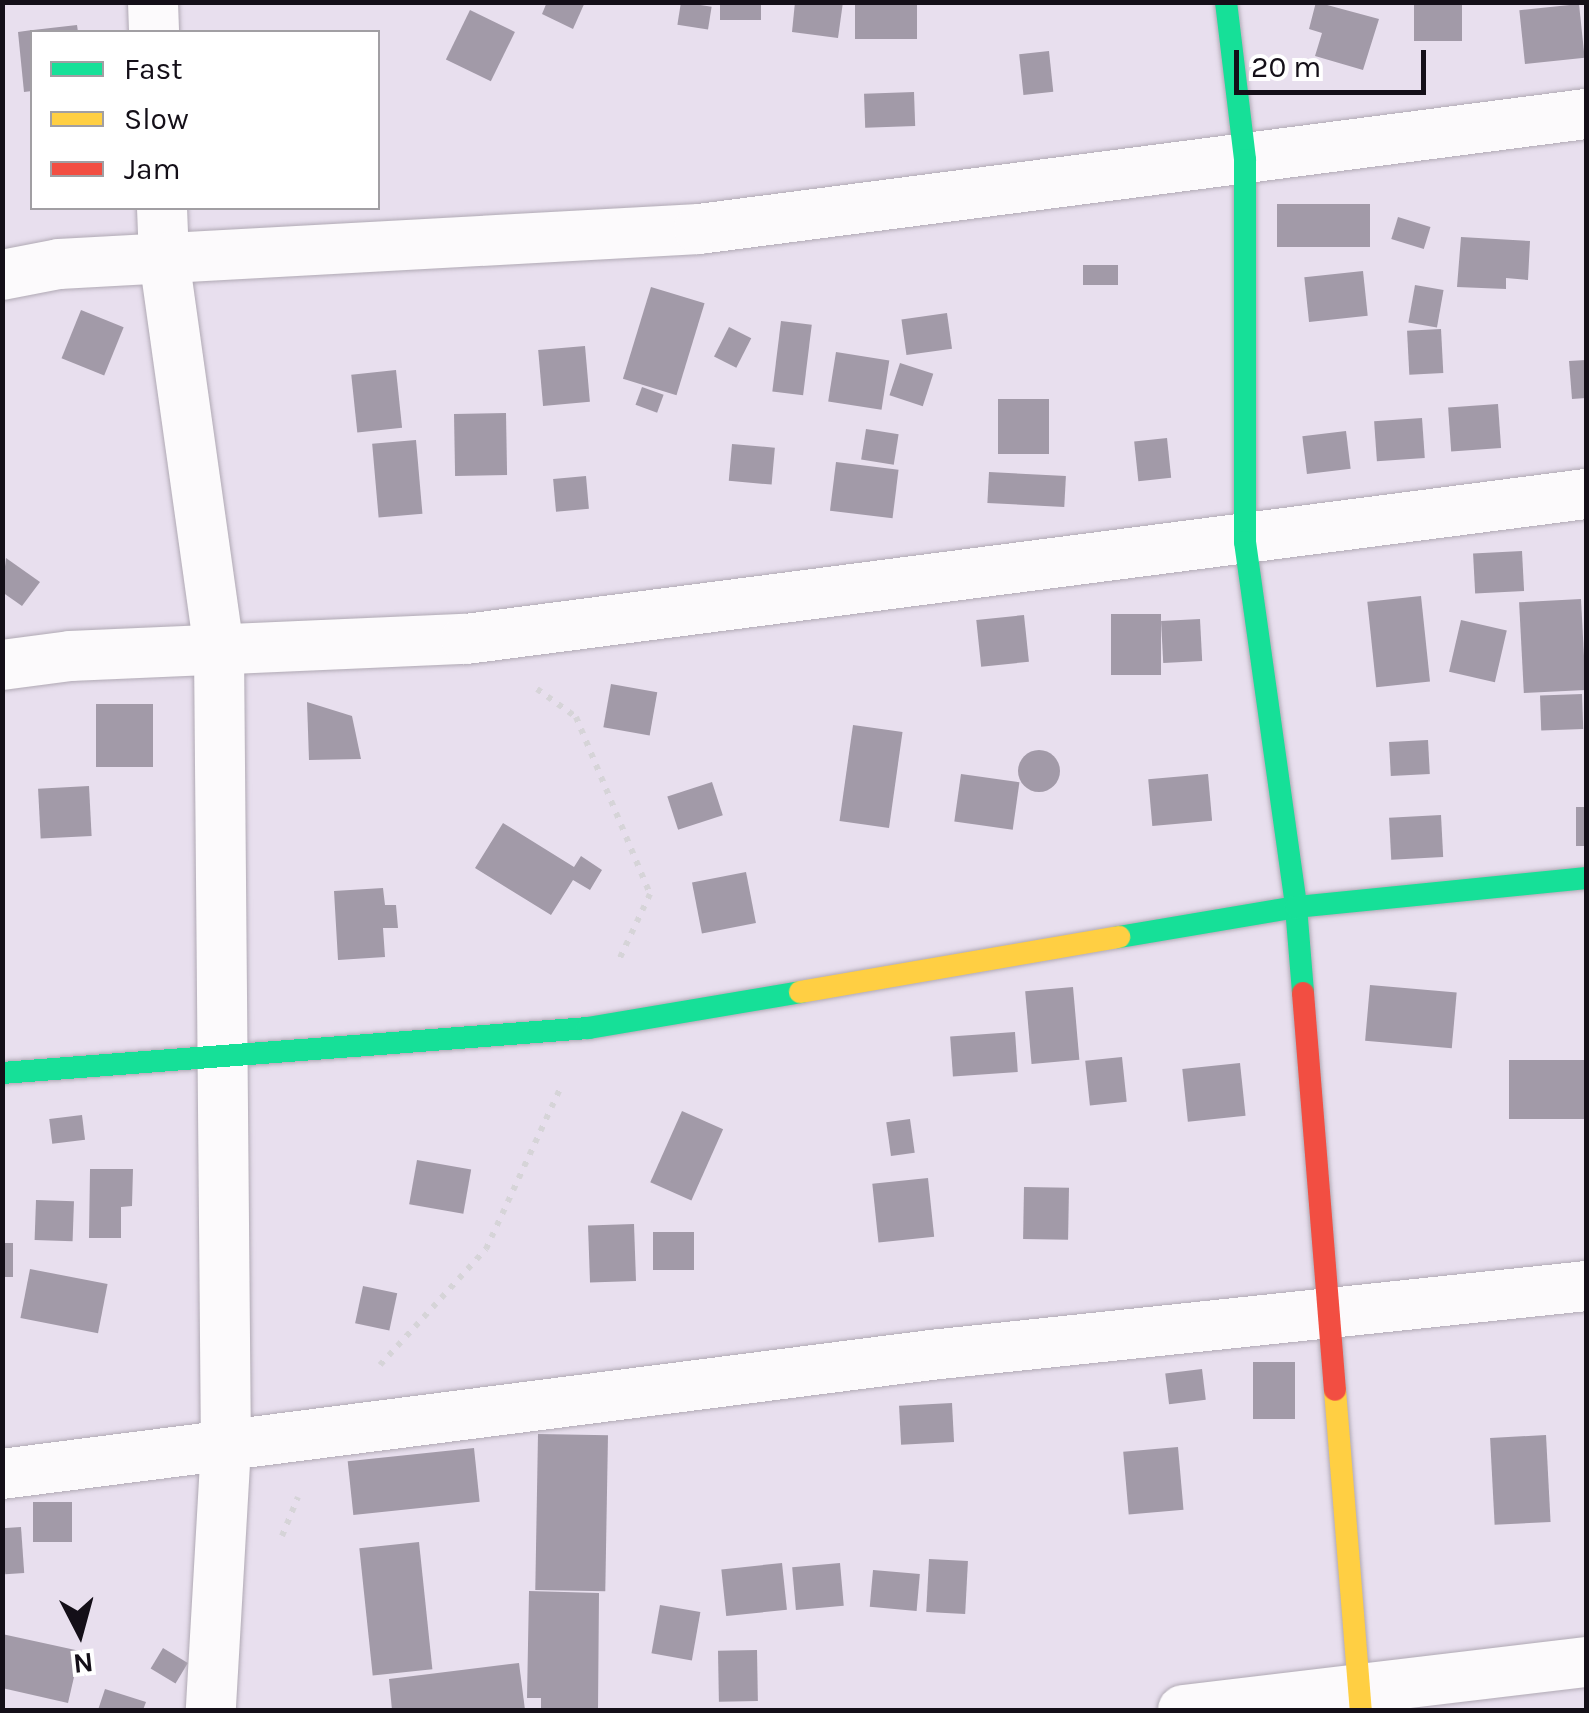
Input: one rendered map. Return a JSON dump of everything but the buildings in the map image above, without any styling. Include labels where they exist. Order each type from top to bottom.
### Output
[{"type":"street","points":[[153,2],[154,30]]},
{"type":"street","points":[[1226,2],[1245,160],[1246,542],[1296,907],[1360,1700]]},
{"type":"street","points":[[2,275],[59,264],[698,229],[1586,114]]},
{"type":"street","points":[[162,210],[164,258],[219,650],[226,1446],[211,1710]]},
{"type":"street","points":[[2,665],[70,656],[466,640],[1246,542],[1586,494]]},
{"type":"street","points":[[2,1072],[588,1028],[1296,907],[1586,878]]},
{"type":"street","points":[[2,1474],[931,1355],[1586,1286]]},
{"type":"street","points":[[1183,1710],[1360,1700],[1586,1662]]},
{"type":"traffic: fast","points":[[1226,2],[1245,160],[1245,542],[1296,907],[1303,993]]},
{"type":"traffic: fast","points":[[1119,937],[1296,907],[1586,878]]},
{"type":"traffic: fast","points":[[2,1073],[588,1028],[800,992]]},
{"type":"traffic: slow","points":[[800,992],[1119,937]]},
{"type":"traffic: slow","points":[[1335,1390],[1361,1710]]},
{"type":"traffic: jam","points":[[1303,993],[1335,1390]]}]
